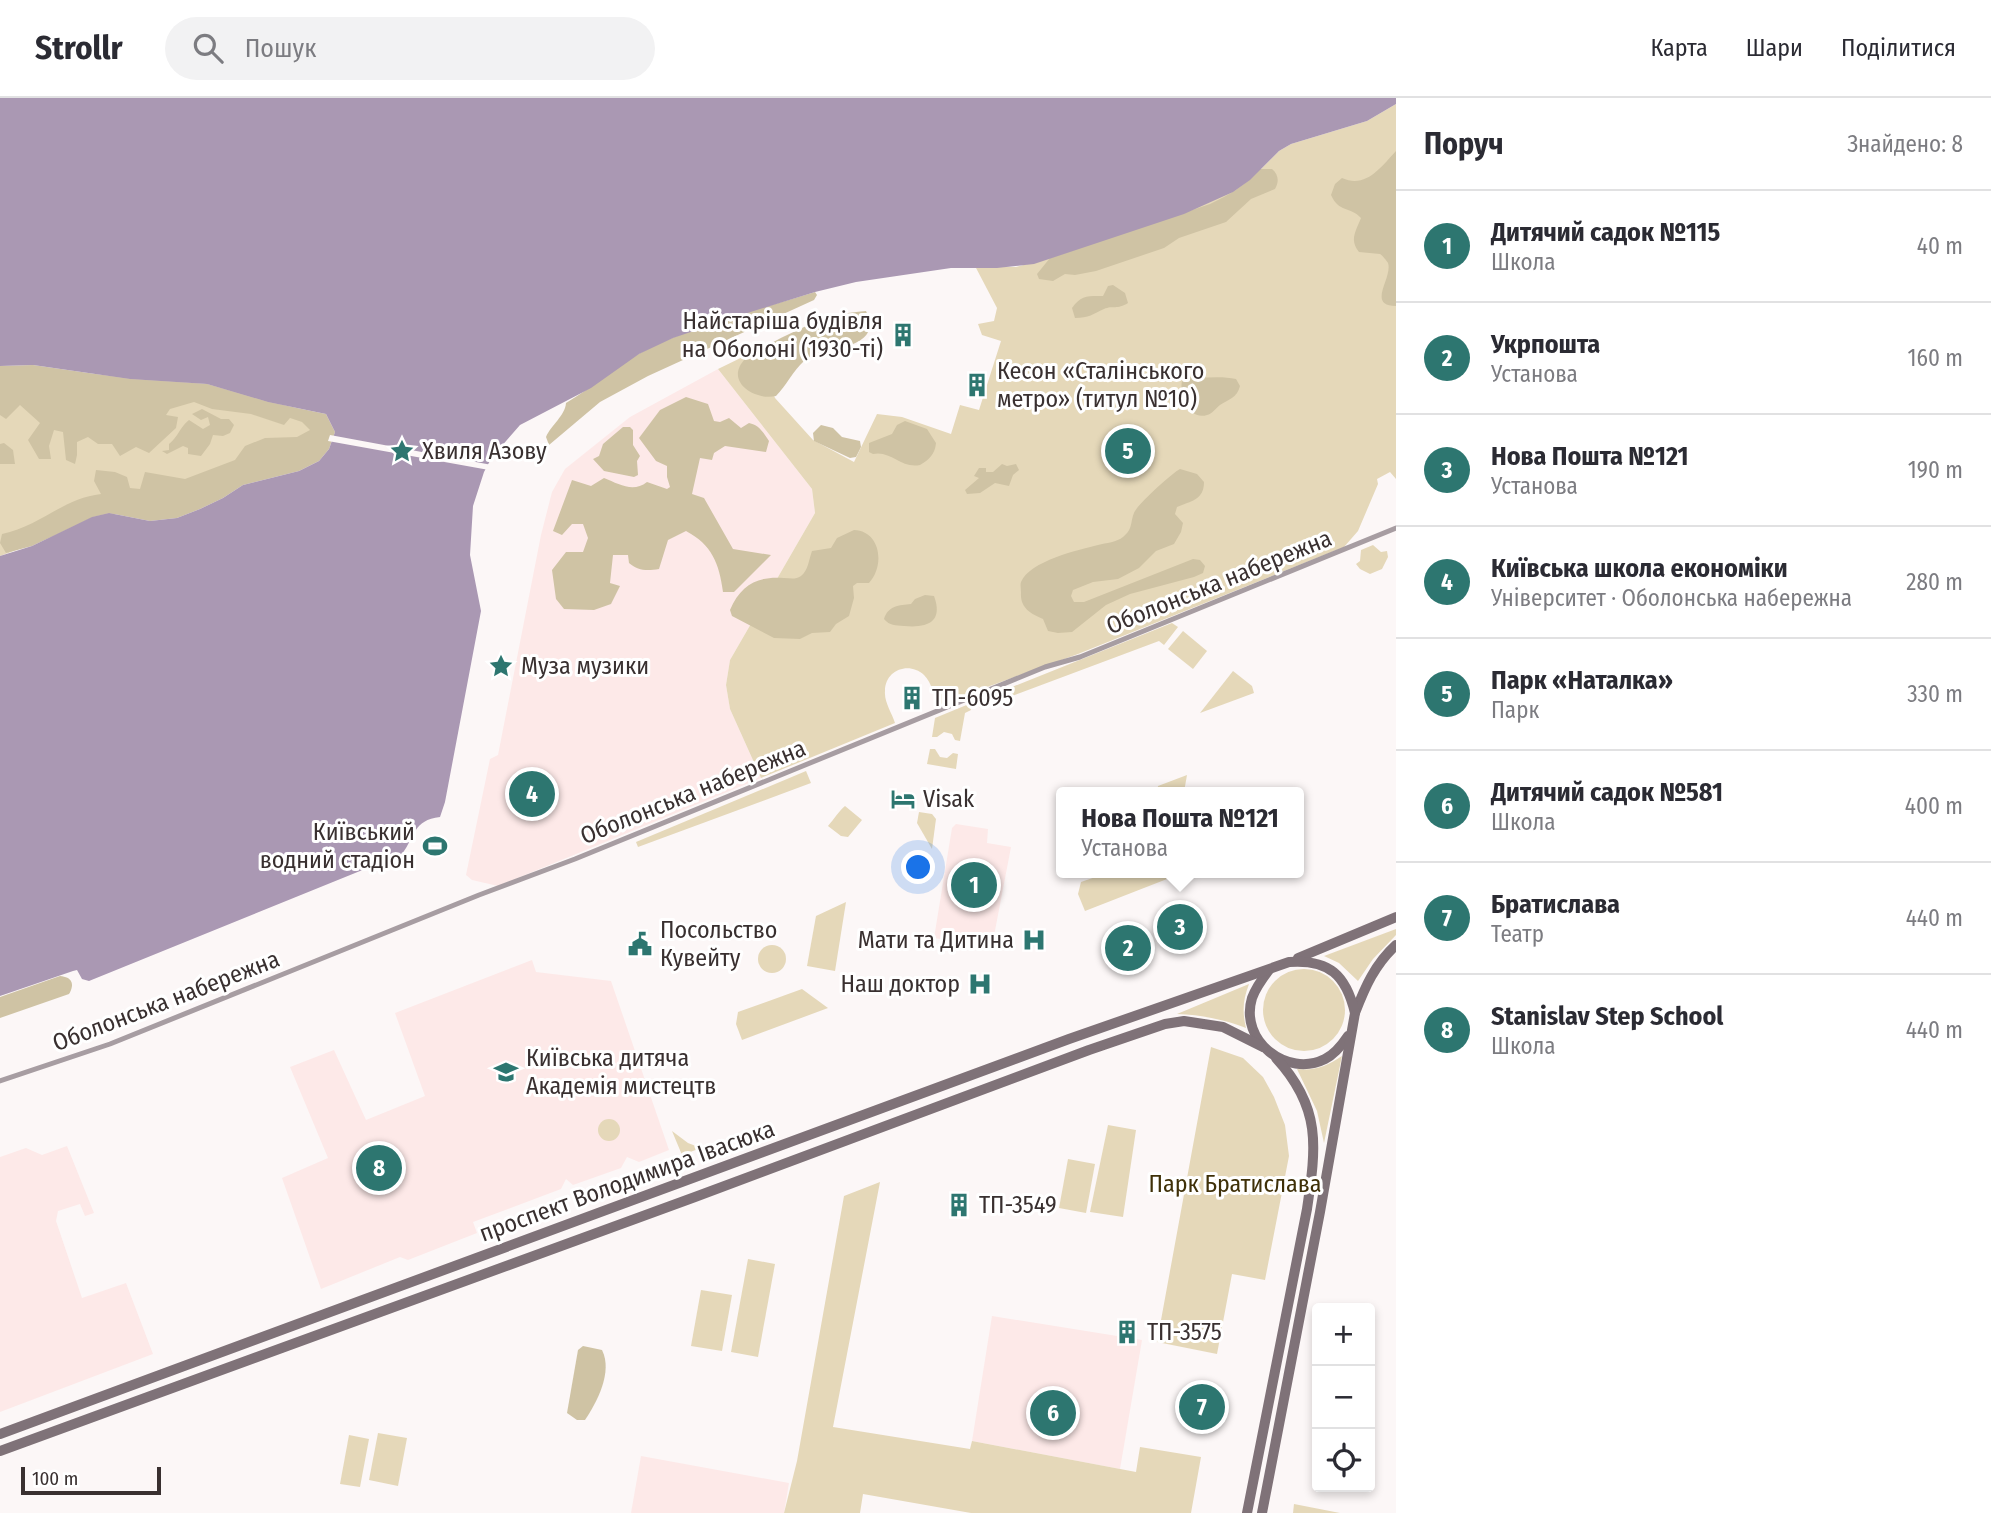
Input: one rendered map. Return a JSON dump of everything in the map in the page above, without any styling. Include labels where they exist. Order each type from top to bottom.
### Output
[{"type":"main road","points":[[1247,1513],[1307,1209],[1314,1160],[1310,1114],[1294,1077],[1263,1047],[1254,1033],[1250,1017],[1251,1000],[1269,970],[1396,917]]},
{"type":"main road","points":[[1262,1513],[1355,1013],[1364,988],[1376,967],[1396,945]]},
{"type":"main road","points":[[1289,962],[1321,964],[1334,972],[1345,984],[1355,1013]]},
{"type":"main road","name":"проспект Володимира Івасюка","points":[[0,1434],[1069,1039],[1269,970]]},
{"type":"main road","name":"проспект Володимира Івасюка","points":[[0,1451],[1165,1024],[1184,1021],[1223,1027],[1263,1047]]},
{"type":"main road","points":[[1276,1058],[1295,1064],[1311,1064],[1333,1053],[1352,1031]]},
{"type":"main road","points":[[715,1171],[720,1187]]},
{"type":"street","name":"Оболонська набережна","points":[[0,1081],[123,1039],[1396,528]]},
{"type":"shaded area","points":[[0,98],[1396,98],[1396,104],[1367,121],[1291,144],[1279,151],[1250,180],[1233,192],[1184,214],[1034,264],[997,268],[951,268],[856,282],[741,315],[673,338],[639,354],[591,388],[520,425],[492,457],[473,506],[470,555],[481,611],[440,817],[424,822],[402,854],[89,981],[82,979],[77,970],[0,996],[0,556],[32,546],[92,517],[109,513],[150,521],[177,518],[223,498],[243,485],[299,471],[319,461],[329,449],[335,432],[326,414],[268,402],[207,384],[130,379],[33,365],[0,366]]},
{"type":"shaded area","points":[[1396,151],[1396,306],[1387,305],[1382,296],[1388,263],[1380,254],[1359,252],[1354,239],[1361,218],[1341,207],[1331,195],[1335,184],[1342,178],[1351,181],[1366,179]]},
{"type":"shaded area","points":[[1260,169],[1274,171],[1278,179],[1275,189],[1251,199],[1226,222],[1179,238],[1164,248],[1096,271],[1065,274],[1053,281],[1039,279],[1037,274],[1050,258],[1210,204],[1237,189]]},
{"type":"shaded area","points":[[1113,285],[1125,293],[1128,303],[1075,318],[1072,308],[1082,298],[1103,296],[1108,286]]},
{"type":"shaded area","points":[[815,292],[817,295],[814,300],[648,376],[600,402],[549,445],[546,437],[566,403],[632,358],[705,325]]},
{"type":"shaded area","points":[[866,311],[870,324],[867,334],[860,341],[804,361],[776,396],[767,397],[751,392],[740,382],[739,367],[745,359],[761,348],[826,318]]},
{"type":"shaded area","points":[[33,365],[130,379],[207,384],[268,402],[326,414],[335,432],[329,449],[319,461],[299,471],[243,485],[223,498],[177,518],[150,521],[109,513],[93,517],[32,546],[6,553],[0,543],[2,534],[75,501],[101,494],[94,481],[96,470],[115,472],[127,477],[130,488],[140,489],[145,472],[185,479],[235,460],[245,446],[265,438],[297,437],[310,430],[302,422],[290,418],[284,425],[251,414],[212,409],[194,402],[170,409],[166,415],[178,417],[176,428],[149,453],[136,447],[120,456],[112,444],[98,444],[88,437],[77,442],[75,464],[66,460],[63,432],[54,430],[49,446],[51,459],[39,459],[28,440],[40,423],[20,405],[6,419],[0,415],[0,366]]},
{"type":"shaded area","points":[[718,369],[812,489],[815,513],[730,660],[726,685],[730,709],[761,778],[498,886],[472,880],[466,875],[490,759],[498,755],[541,535],[552,492],[565,469],[630,417]]},
{"type":"shaded area","points":[[1186,377],[1236,379],[1240,386],[1232,398],[1211,413],[1201,416],[1190,410],[1184,399],[1181,386]]},
{"type":"shaded area","points":[[686,397],[708,404],[714,421],[720,422],[729,418],[741,428],[752,424],[760,429],[769,441],[766,452],[725,446],[714,453],[712,460],[700,458],[692,494],[704,498],[733,549],[771,555],[734,592],[723,592],[713,556],[702,542],[686,531],[668,540],[659,569],[639,569],[629,563],[628,555],[613,555],[610,583],[620,586],[611,604],[594,610],[564,609],[556,599],[552,570],[566,552],[583,552],[588,538],[583,524],[572,524],[562,535],[553,531],[572,480],[591,486],[604,478],[631,487],[647,482],[667,489],[670,487],[667,466],[656,461],[639,438],[660,410]]},
{"type":"shaded area","points":[[202,409],[221,419],[229,419],[234,425],[230,433],[223,436],[213,435],[201,456],[188,454],[188,448],[183,446],[167,454],[162,451],[169,450],[169,444],[189,420],[203,429],[210,425],[208,417],[201,420],[192,414]]},
{"type":"shaded area","points":[[905,421],[927,429],[936,443],[933,453],[926,461],[913,466],[869,452],[869,443],[892,434],[897,425]]},
{"type":"shaded area","points":[[821,425],[833,428],[842,437],[860,441],[861,447],[856,457],[850,458],[814,441],[813,433]]},
{"type":"shaded area","points":[[623,427],[633,430],[633,445],[640,456],[637,461],[638,475],[634,477],[604,471],[593,459],[599,456],[603,444]]},
{"type":"shaded area","points":[[4,443],[13,450],[15,464],[0,464],[0,444]]},
{"type":"shaded area","points":[[1002,464],[1016,464],[1019,470],[1013,475],[1009,486],[995,483],[980,493],[967,494],[965,490],[979,478],[974,476],[979,468],[993,472]]},
{"type":"shaded area","points":[[1180,469],[1197,474],[1204,482],[1199,496],[1177,507],[1175,514],[1183,523],[1174,544],[1156,551],[1139,568],[1118,579],[1093,582],[1073,590],[1071,596],[1074,602],[1084,602],[1193,559],[1200,560],[1205,566],[1203,573],[1130,594],[1106,605],[1072,632],[1048,631],[1043,619],[1031,613],[1022,603],[1021,583],[1026,575],[1044,562],[1121,539],[1131,526],[1134,513],[1141,504]]},
{"type":"shaded area","points":[[854,530],[870,536],[875,543],[878,551],[877,568],[869,583],[857,583],[853,586],[854,598],[849,616],[836,624],[830,632],[812,633],[800,639],[774,638],[732,616],[730,610],[734,601],[745,588],[766,578],[799,577],[808,565],[812,551],[831,548],[837,538]]},
{"type":"shaded area","points":[[925,595],[934,596],[937,612],[935,618],[926,625],[904,626],[891,624],[884,619],[891,609],[911,604]]},
{"type":"shaded area","points":[[956,824],[988,829],[987,843],[1011,847],[993,941],[980,945],[934,938],[952,828]]},
{"type":"shaded area","points":[[532,960],[536,972],[611,981],[669,1150],[639,1162],[627,1157],[621,1168],[573,1185],[566,1179],[561,1189],[473,1222],[477,1233],[408,1260],[400,1257],[321,1289],[282,1178],[328,1158],[290,1067],[334,1050],[366,1120],[425,1096],[395,1013]]},
{"type":"shaded area","points":[[60,976],[71,982],[69,994],[0,1018],[0,997]]},
{"type":"shaded area","points":[[67,1146],[94,1213],[85,1216],[80,1204],[58,1211],[56,1221],[82,1298],[126,1283],[153,1354],[0,1412],[0,1157],[26,1148],[42,1155]]},
{"type":"shaded area","points":[[992,1316],[1142,1340],[1120,1469],[972,1441]]},
{"type":"shaded area","points":[[583,1346],[602,1350],[606,1368],[594,1405],[585,1420],[577,1420],[567,1413],[578,1350]]},
{"type":"shaded area","points":[[641,1456],[789,1483],[784,1513],[631,1513]]},
{"type":"green space","points":[[1396,104],[1396,479],[1390,472],[1377,479],[1378,484],[1358,531],[1344,547],[1078,654],[938,705],[924,675],[912,669],[899,670],[889,678],[885,691],[895,723],[761,778],[730,709],[726,685],[730,660],[815,513],[812,489],[718,369],[757,350],[775,398],[813,440],[854,462],[877,414],[902,417],[951,434],[960,405],[979,410],[1001,341],[982,335],[978,324],[994,321],[997,308],[975,266],[1016,267],[1050,258],[1250,180],[1279,151],[1291,144],[1367,121]]},
{"type":"green space","points":[[0,366],[207,384],[295,408],[335,432],[0,556]]},
{"type":"green space","points":[[1373,545],[1381,552],[1387,551],[1388,557],[1382,569],[1370,574],[1356,564],[1360,561],[1361,550]]},
{"type":"green space","points":[[1172,623],[1178,627],[1164,645],[1159,641],[980,708],[977,701]]},
{"type":"green space","points":[[1183,631],[1207,651],[1193,669],[1168,649]]},
{"type":"green space","points":[[1233,671],[1252,686],[1254,693],[1200,713]]},
{"type":"green space","points":[[969,704],[971,710],[965,713],[960,741],[955,740],[952,734],[944,732],[932,737],[935,718]]},
{"type":"green space","points":[[930,749],[935,749],[940,757],[947,758],[953,753],[958,754],[956,769],[927,764]]},
{"type":"green space","points":[[806,771],[811,783],[638,847],[636,842]]},
{"type":"green space","points":[[1187,775],[1185,787],[1158,786]]},
{"type":"green space","points":[[845,806],[862,820],[848,837],[841,836],[828,826]]},
{"type":"green space","points":[[919,812],[932,814],[936,819],[932,849],[917,823]]},
{"type":"green space","points":[[1093,878],[1167,879],[1085,911],[1078,894],[1081,882]]},
{"type":"green space","points":[[846,902],[835,971],[807,966],[816,916]]},
{"type":"green space","points":[[1396,929],[1396,935],[1373,959],[1358,981],[1339,963],[1324,956]]},
{"type":"green space","points":[[772,945],[782,949],[786,959],[782,969],[772,973],[762,969],[758,959],[762,949]]},
{"type":"green space","points":[[1296,969],[1312,969],[1327,976],[1338,987],[1345,1002],[1342,1026],[1333,1039],[1312,1051],[1296,1051],[1281,1044],[1270,1033],[1263,1018],[1263,1002],[1270,987],[1281,976]]},
{"type":"green space","points":[[1249,984],[1244,1006],[1246,1028],[1212,1018],[1177,1014]]},
{"type":"green space","points":[[802,989],[828,1008],[742,1040],[736,1024],[738,1012]]},
{"type":"green space","name":"Парк Братислава","points":[[1211,1047],[1243,1058],[1263,1077],[1285,1125],[1289,1156],[1265,1280],[1232,1274],[1217,1354],[1157,1342]]},
{"type":"green space","points":[[1342,1056],[1324,1143],[1317,1111],[1297,1069],[1321,1067]]},
{"type":"green space","points":[[609,1119],[617,1122],[620,1130],[617,1138],[609,1141],[601,1138],[598,1130],[601,1122]]},
{"type":"green space","points":[[1108,1125],[1136,1130],[1123,1217],[1090,1212]]},
{"type":"green space","points":[[672,1131],[688,1143],[701,1148],[682,1155]]},
{"type":"green space","points":[[1068,1159],[1095,1164],[1086,1213],[1059,1208]]},
{"type":"green space","points":[[880,1182],[833,1427],[970,1449],[972,1441],[1136,1472],[1140,1447],[1201,1457],[1191,1513],[971,1513],[863,1494],[860,1513],[784,1513],[797,1461],[844,1196]]},
{"type":"green space","points":[[748,1259],[775,1264],[758,1357],[731,1352]]},
{"type":"green space","points":[[701,1290],[732,1295],[722,1351],[691,1346]]},
{"type":"green space","points":[[378,1433],[407,1438],[398,1486],[369,1480]]},
{"type":"green space","points":[[349,1435],[369,1439],[360,1487],[340,1484]]},
{"type":"green space","points":[[1294,1504],[1340,1513],[1293,1513]]},
{"type":"pier","name":"Хвиля Азову","points":[[330,435],[492,465],[489,470],[328,441]]},
{"type":"place","name":"Найстаріша будівля на Оболоні (1930-ті)","points":[[903,335]]},
{"type":"place","name":"Кесон «Сталінського метро» (титул №10)","points":[[977,385]]},
{"type":"place","name":"Хвиля Азову","points":[[402,451]]},
{"type":"place","name":"Парк «Наталка»","points":[[1128,451]]},
{"type":"place","name":"Муза музики","points":[[501,666]]},
{"type":"place","name":"ТП-6095","points":[[912,698]]},
{"type":"place","name":"Київська школа економіки","points":[[532,794]]},
{"type":"place","name":"Visak","points":[[903,799]]},
{"type":"place","name":"Київський водний стадіон","points":[[435,846]]},
{"type":"place","name":"Дитячий садок №115","points":[[974,885]]},
{"type":"place","name":"Нова Пошта №121","points":[[1180,927]]},
{"type":"place","name":"Мати та Дитина","points":[[1034,940]]},
{"type":"place","name":"Посольство Кувейту","points":[[640,944]]},
{"type":"place","name":"Укрпошта","points":[[1128,948]]},
{"type":"place","name":"Наш доктор","points":[[980,984]]},
{"type":"place","name":"Київська дитяча Академія мистецтв","points":[[506,1072]]},
{"type":"place","name":"Stanislav Step School","points":[[379,1168]]},
{"type":"place","name":"ТП-3549","points":[[959,1205]]},
{"type":"place","name":"ТП-3575","points":[[1127,1332]]},
{"type":"place","name":"Братислава","points":[[1202,1407]]},
{"type":"place","name":"Дитячий садок №581","points":[[1053,1413]]}]
